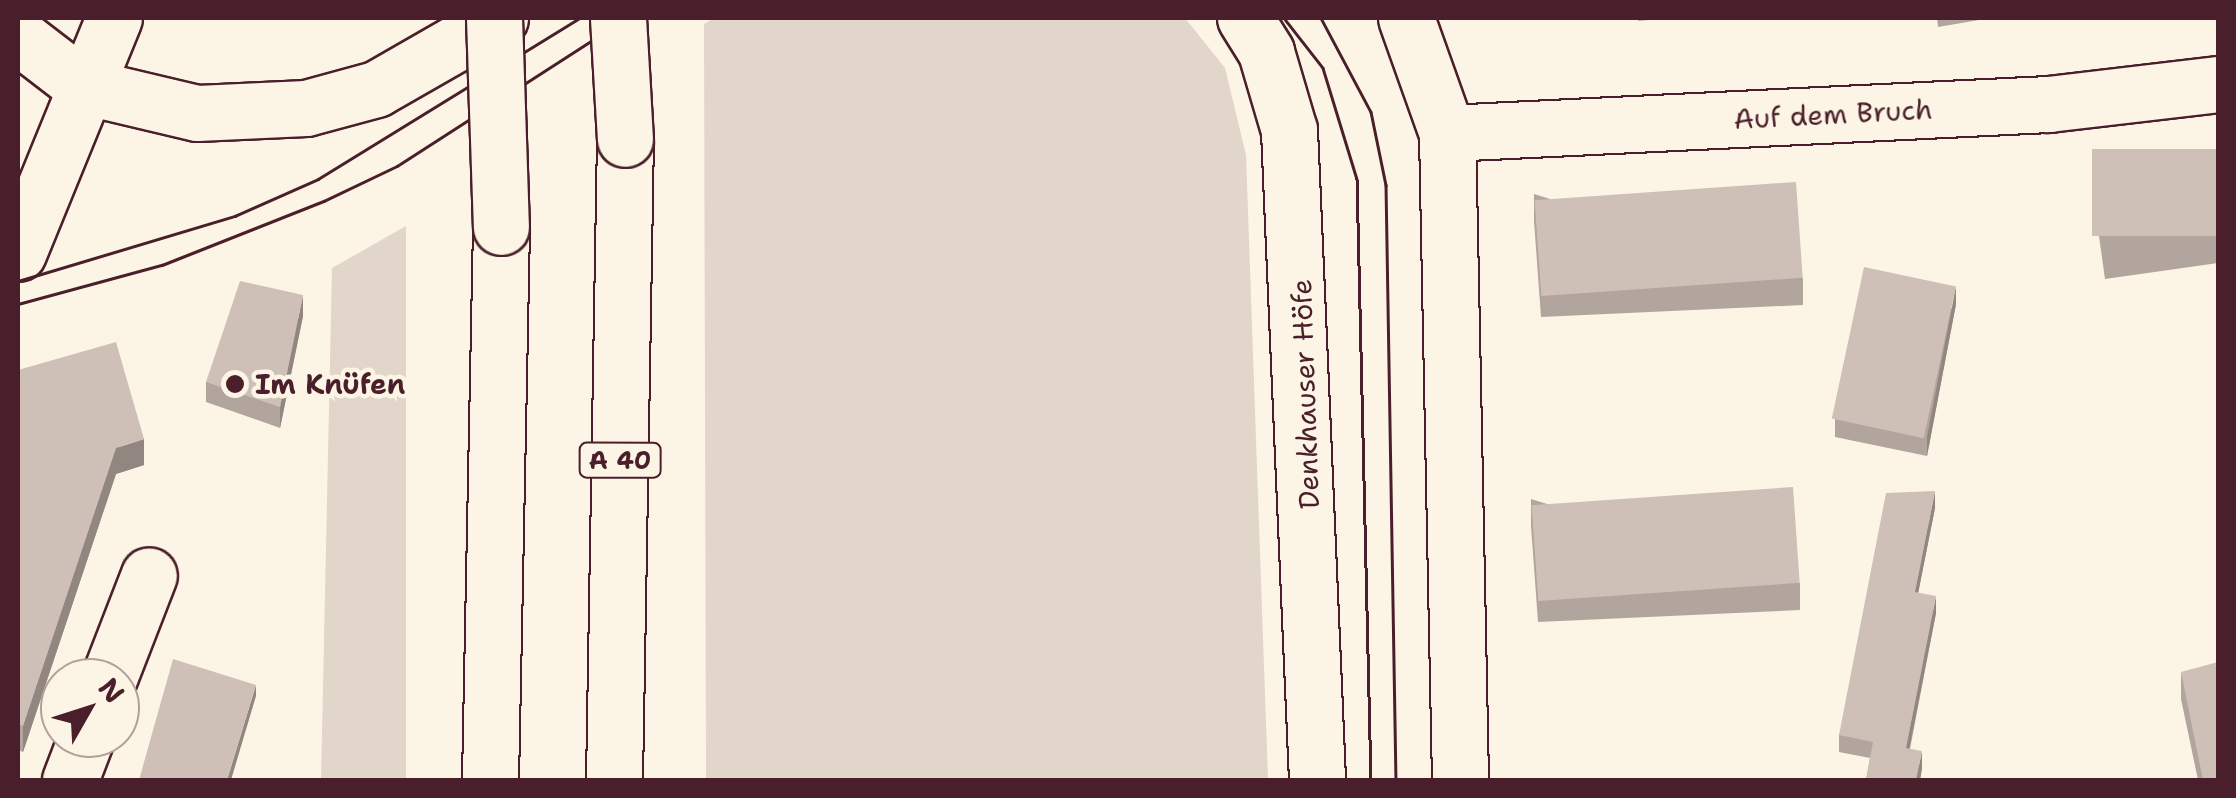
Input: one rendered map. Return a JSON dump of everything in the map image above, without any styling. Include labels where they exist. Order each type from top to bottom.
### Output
[{"type":"main road","points":[[18,252],[36,161],[83,86],[114,18]]},
{"type":"main road","points":[[18,36],[83,86],[197,112],[306,108],[376,89],[497,18],[501,226],[490,780]]},
{"type":"main road","name":"A 40","points":[[614,780],[624,139],[618,18]]},
{"type":"main road","name":"Denkhauser Höfe","points":[[1245,18],[1266,52],[1289,130],[1318,780]]},
{"type":"main road","points":[[1406,18],[1447,133],[1460,780]]},
{"type":"main road","name":"Auf dem Bruch","points":[[1447,133],[2048,104],[2218,84]]},
{"type":"main road","points":[[118,658],[149,576]]},
{"type":"shaded area","points":[[714,18],[1185,18],[1225,68],[1246,155],[1268,780],[706,780],[704,24]]},
{"type":"shaded area","points":[[406,226],[406,780],[321,780],[332,268]]},
{"type":"building","points":[[2092,149],[2218,149],[2218,236],[2092,236]]},
{"type":"building","points":[[1796,182],[1803,278],[1541,296],[1535,200]]},
{"type":"building","points":[[1864,267],[1956,287],[1924,438],[1832,419]]},
{"type":"building","points":[[240,281],[303,295],[280,407],[206,382]]},
{"type":"building","points":[[116,342],[144,439],[116,448],[46,658],[40,658],[40,675],[23,726],[18,724],[18,370]]},
{"type":"building","points":[[1793,487],[1800,583],[1538,601],[1532,505]]},
{"type":"building","points":[[1935,491],[1915,592],[1936,596],[1906,748],[1922,751],[1916,780],[1866,780],[1873,742],[1839,735],[1886,493]]},
{"type":"building","points":[[173,659],[256,685],[227,780],[139,780]]},
{"type":"building","points":[[2218,662],[2218,780],[2203,780],[2181,672]]},
{"type":"tram line","points":[[18,281],[235,216],[318,179],[580,18]]},
{"type":"tram line","points":[[18,304],[162,265],[324,201],[397,166],[627,18]]},
{"type":"tram line","points":[[1284,18],[1323,68],[1357,179],[1371,780]]},
{"type":"tram line","points":[[1321,18],[1371,112],[1386,185],[1396,780]]},
{"type":"place","name":"Im Knüfen","points":[[235,384]]}]
